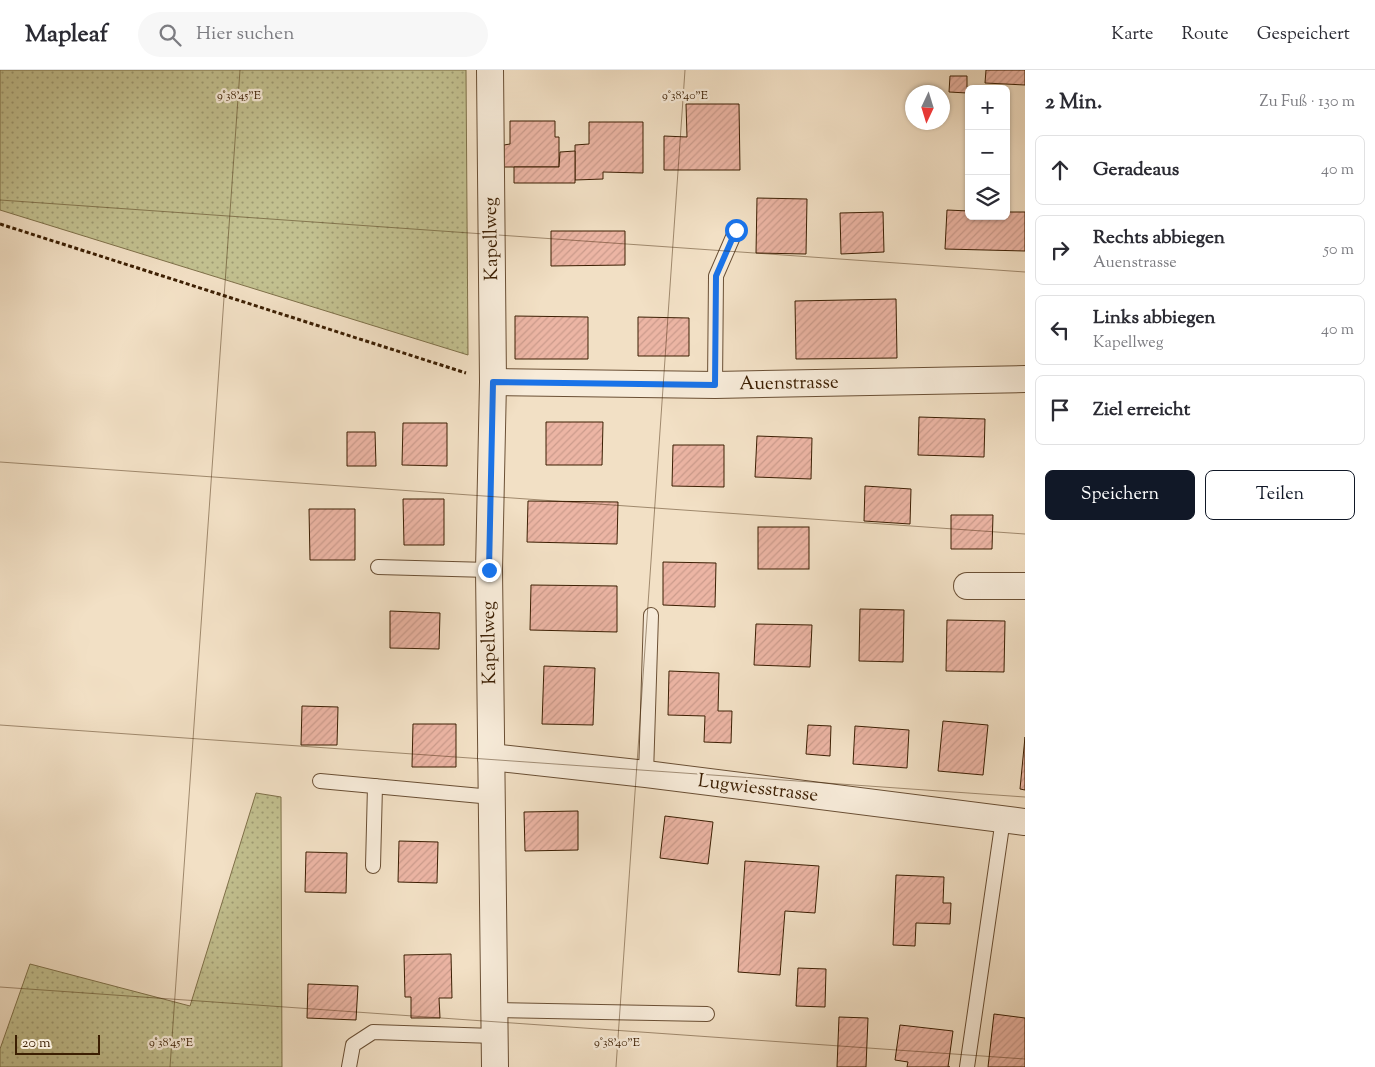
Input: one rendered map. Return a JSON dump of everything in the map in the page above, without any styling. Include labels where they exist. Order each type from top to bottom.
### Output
[{"type":"street","name":"Kapellweg","points":[[490,70],[493,382],[489,570],[495,1067]]},
{"type":"street","name":"Auenstrasse","points":[[493,382],[715,385],[1025,379]]},
{"type":"street","points":[[967,586],[1025,586]]},
{"type":"street","name":"Lugwiesstrasse","points":[[491,757],[646,774],[1014,821]]},
{"type":"lane","points":[[715,385],[716,276],[736,230]]},
{"type":"lane","points":[[378,567],[489,570]]},
{"type":"lane","points":[[646,774],[651,615]]},
{"type":"lane","points":[[320,781],[492,797]]},
{"type":"lane","points":[[373,866],[375,786]]},
{"type":"lane","points":[[966,1067],[1014,821]]},
{"type":"lane","points":[[494,1010],[707,1014]]},
{"type":"lane","points":[[349,1067],[353,1044],[373,1032],[494,1036]]},
{"type":"path","points":[[0,224],[493,382]]},
{"type":"shaded area","points":[[0,70],[466,70],[468,355],[0,210]]},
{"type":"shaded area","points":[[256,793],[281,797],[282,1067],[0,1067],[0,1049],[30,964],[190,1006]]},
{"type":"building","points":[[986,70],[1025,70],[1025,85],[985,83]]},
{"type":"building","points":[[950,76],[967,76],[965,93],[950,92]]},
{"type":"building","points":[[686,104],[739,104],[740,170],[664,170],[664,136],[687,137]]},
{"type":"building","points":[[510,121],[555,121],[555,137],[559,137],[559,167],[504,167],[504,145],[510,144]]},
{"type":"building","points":[[589,122],[643,122],[643,173],[603,172],[603,179],[575,180],[575,145],[589,144]]},
{"type":"building","points":[[575,151],[575,183],[514,183],[514,167],[559,167],[560,152]]},
{"type":"building","points":[[757,198],[807,199],[806,254],[756,253]]},
{"type":"building","points":[[947,210],[965,211],[965,220],[1010,220],[1010,212],[1025,212],[1025,251],[945,249]]},
{"type":"building","points":[[883,212],[884,252],[841,254],[840,213]]},
{"type":"building","points":[[551,231],[625,231],[625,265],[551,266]]},
{"type":"building","points":[[896,299],[897,358],[796,359],[795,301]]},
{"type":"building","points":[[515,316],[588,317],[588,359],[515,359]]},
{"type":"building","points":[[638,317],[689,318],[689,356],[638,356]]},
{"type":"building","points":[[919,417],[985,419],[984,457],[918,455]]},
{"type":"building","points":[[546,422],[603,422],[602,465],[546,465]]},
{"type":"building","points":[[403,423],[447,423],[447,466],[402,465]]},
{"type":"building","points":[[347,432],[375,432],[376,466],[347,466]]},
{"type":"building","points":[[757,436],[812,438],[811,479],[755,477]]},
{"type":"building","points":[[673,445],[724,445],[724,487],[672,486]]},
{"type":"building","points":[[865,486],[911,489],[910,524],[864,521]]},
{"type":"building","points":[[403,499],[444,499],[444,545],[404,545]]},
{"type":"building","points":[[528,501],[618,502],[617,544],[527,542]]},
{"type":"building","points":[[309,509],[355,509],[355,560],[310,560]]},
{"type":"building","points":[[951,515],[993,515],[992,549],[951,549]]},
{"type":"building","points":[[758,527],[809,527],[809,569],[758,569]]},
{"type":"building","points":[[663,562],[716,563],[715,607],[663,605]]},
{"type":"building","points":[[531,585],[617,586],[617,632],[530,630]]},
{"type":"building","points":[[860,609],[904,610],[903,662],[859,661]]},
{"type":"building","points":[[390,611],[440,613],[439,649],[390,648]]},
{"type":"building","points":[[947,620],[1005,621],[1004,672],[946,671]]},
{"type":"building","points":[[756,624],[812,625],[810,667],[754,665]]},
{"type":"building","points":[[544,666],[595,668],[593,725],[542,724]]},
{"type":"building","points":[[669,671],[719,673],[718,711],[732,711],[731,743],[704,742],[705,716],[668,715]]},
{"type":"building","points":[[302,706],[338,707],[337,745],[301,745]]},
{"type":"building","points":[[943,721],[988,725],[983,775],[938,771]]},
{"type":"building","points":[[413,724],[456,724],[456,767],[412,767]]},
{"type":"building","points":[[808,725],[831,726],[830,756],[806,754]]},
{"type":"building","points":[[855,726],[909,730],[907,768],[853,764]]},
{"type":"building","points":[[1025,737],[1025,790],[1020,789]]},
{"type":"building","points":[[578,811],[578,850],[525,851],[524,812]]},
{"type":"building","points":[[665,816],[713,822],[708,864],[660,858]]},
{"type":"building","points":[[399,841],[438,842],[437,883],[398,882]]},
{"type":"building","points":[[306,852],[347,853],[346,893],[305,892]]},
{"type":"building","points":[[745,861],[819,866],[815,913],[785,911],[780,975],[738,972]]},
{"type":"building","points":[[896,875],[944,877],[943,903],[951,903],[950,924],[916,923],[915,946],[893,945]]},
{"type":"building","points":[[451,954],[452,998],[439,998],[440,1018],[411,1018],[411,997],[405,997],[404,955]]},
{"type":"building","points":[[798,968],[826,969],[825,1007],[796,1006]]},
{"type":"building","points":[[308,984],[358,986],[356,1020],[307,1018]]},
{"type":"building","points":[[994,1014],[1025,1018],[1025,1067],[988,1067]]},
{"type":"building","points":[[839,1017],[868,1018],[866,1067],[837,1067]]},
{"type":"building","points":[[900,1025],[953,1031],[948,1067],[907,1067],[908,1062],[895,1060]]},
{"type":"route","points":[[489,570],[493,382],[715,385],[716,276],[736,230]]}]
